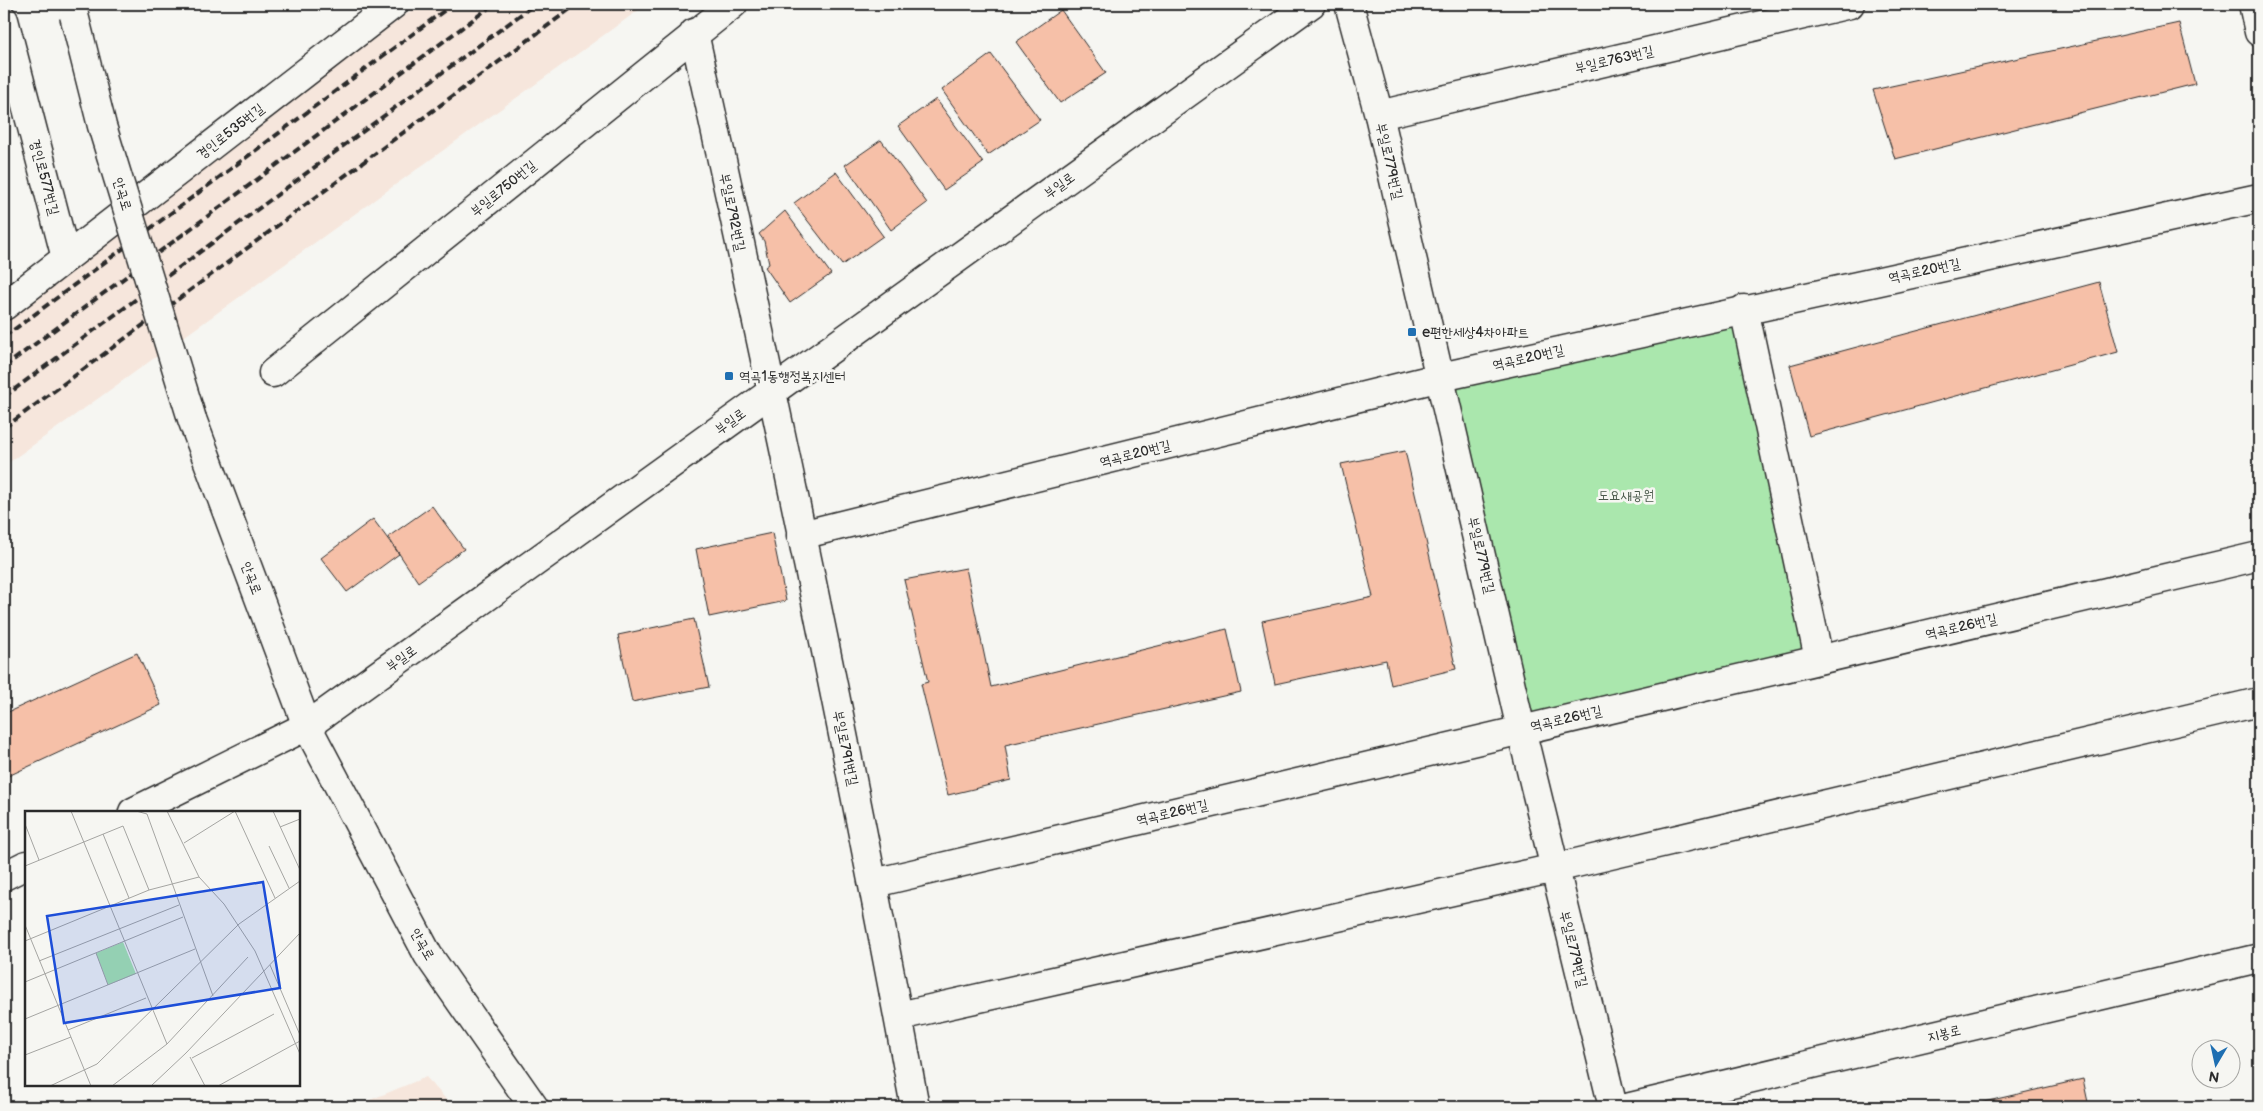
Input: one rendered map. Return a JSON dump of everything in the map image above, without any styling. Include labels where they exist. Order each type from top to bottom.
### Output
[{"type":"street","name":"경인로535번길","points":[[66,258],[394,4]]},
{"type":"street","name":"부일로750번길","points":[[273,373],[733,4]]},
{"type":"street","name":"부일로","points":[[135,811],[307,726],[1311,4]]},
{"type":"street","name":"부일로779번길","points":[[1349,4],[1379,115],[1521,729],[1613,1107]]},
{"type":"street","name":"부일로763번길","points":[[1379,115],[1850,4]]},
{"type":"street","points":[[2252,4],[2259,32]]},
{"type":"street","name":"안곡로","points":[[73,10],[102,126],[192,419],[307,726],[428,955],[534,1107]]},
{"type":"street","name":"경인로577번길","points":[[4,20],[66,258]]},
{"type":"street","name":"부일로792번길","points":[[694,34],[773,390]]},
{"type":"street","name":"역곡로20번길","points":[[801,535],[1441,377],[1744,309],[2259,198]]},
{"type":"street","points":[[4,306],[66,258]]},
{"type":"street","points":[[1744,309],[1819,659]]},
{"type":"street","name":"부일로791번길","points":[[773,390],[801,535],[874,883],[915,1107]]},
{"type":"street","name":"역곡로26번길","points":[[874,883],[2259,556]]},
{"type":"street","points":[[899,1016],[1555,868],[2259,702]]},
{"type":"street","points":[[4,876],[25,866]]},
{"type":"street","name":"지봉로","points":[[1630,1107],[2259,958]]},
{"type":"shaded area","points":[[420,4],[647,4],[4,466],[4,309],[161,199]]},
{"type":"shaded area","points":[[426,1077],[453,1107],[353,1107]]},
{"type":"green space","name":"도요새공원","points":[[1744,309],[1819,659],[1521,729],[1441,377]]},
{"type":"building","points":[[1061,10],[1106,73],[1060,103],[1016,42]]},
{"type":"building","points":[[2179,23],[2195,84],[1895,159],[1873,90]]},
{"type":"building","points":[[991,54],[1040,120],[988,155],[942,90]]},
{"type":"building","points":[[936,99],[983,163],[944,190],[898,126]]},
{"type":"building","points":[[881,140],[927,203],[891,230],[845,165]]},
{"type":"building","points":[[836,172],[883,236],[842,265],[794,203]]},
{"type":"building","points":[[785,211],[831,274],[790,303],[765,267],[769,264],[764,241],[759,234]]},
{"type":"building","points":[[2099,282],[2118,352],[1809,436],[1790,365]]},
{"type":"building","points":[[1405,451],[1456,669],[1391,685],[1386,660],[1275,684],[1262,621],[1373,597],[1341,464]]},
{"type":"building","points":[[432,506],[464,549],[418,582],[388,537]]},
{"type":"building","points":[[373,519],[399,554],[347,592],[321,558]]},
{"type":"building","points":[[772,533],[786,601],[709,617],[696,549]]},
{"type":"building","points":[[966,568],[991,687],[1227,629],[1241,692],[1005,745],[1011,780],[948,795],[921,684],[928,682],[904,580]]},
{"type":"building","points":[[694,619],[709,687],[632,702],[618,635]]},
{"type":"building","points":[[137,653],[161,705],[4,778],[4,714]]},
{"type":"building","points":[[2083,1079],[2089,1107],[1962,1107]]},
{"type":"railway","points":[[4,337],[453,4]]},
{"type":"railway","points":[[4,367],[494,4]]},
{"type":"railway","points":[[4,397],[535,4]]},
{"type":"railway","points":[[4,428],[577,4]]},
{"type":"place","name":"e편한세상4차아파트","points":[[1412,332]]},
{"type":"place","name":"역곡1동행정복지센터","points":[[729,376]]}]
